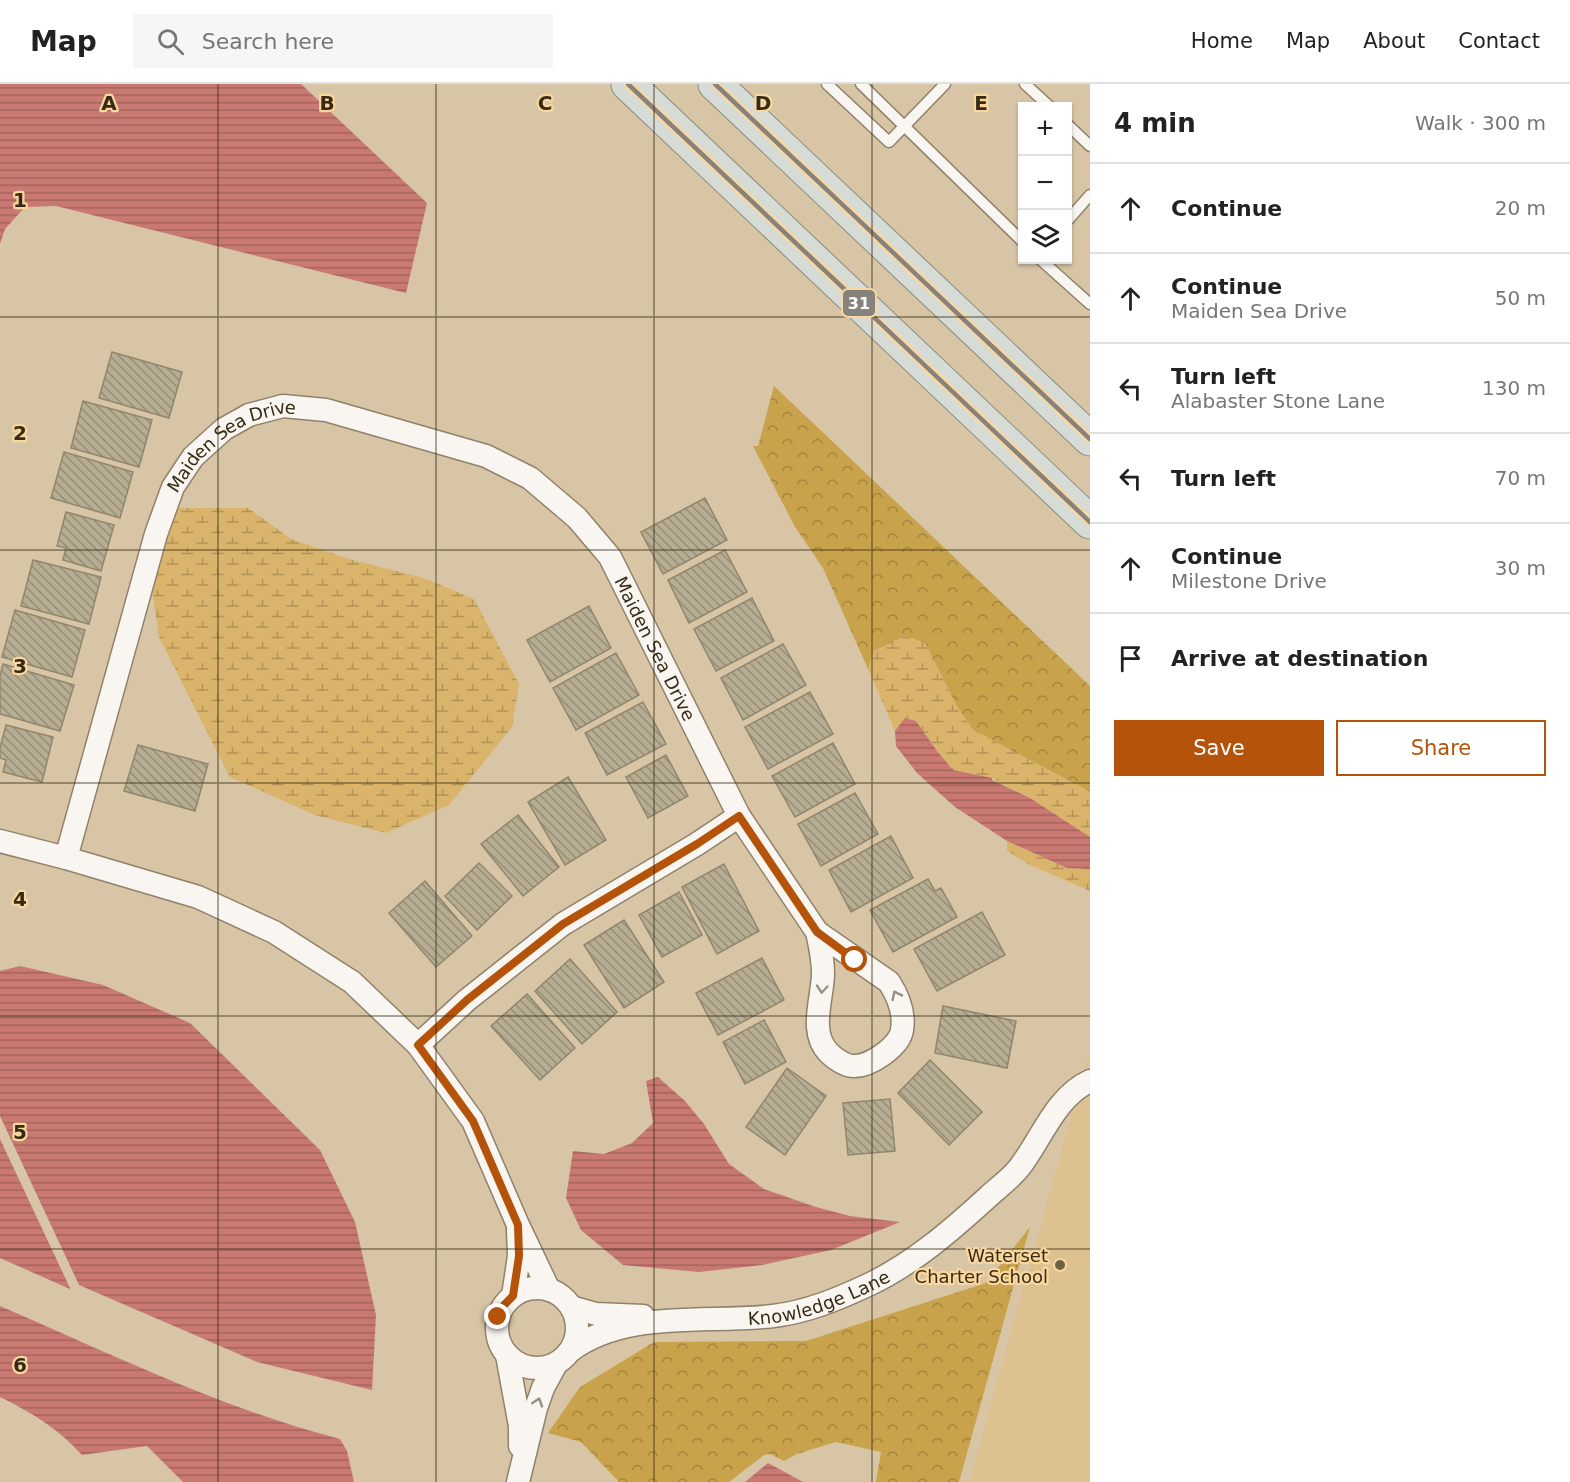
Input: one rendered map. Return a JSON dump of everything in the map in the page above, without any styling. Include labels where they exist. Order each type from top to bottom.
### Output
[{"type":"main road","points":[[628,84],[1090,522]]},
{"type":"main road","points":[[715,84],[1090,439]]},
{"type":"street","name":"Maiden Sea Drive","points":[[66,858],[156,534],[172,487],[193,457],[224,429],[249,415],[283,406],[326,410],[486,456],[530,478],[577,518],[610,557],[739,816],[817,932]]},
{"type":"street","points":[[418,1045],[467,1000],[563,924],[697,844],[739,816]]},
{"type":"street","points":[[0,841],[198,897],[274,932],[352,982],[418,1045],[473,1121],[549,1290]]},
{"type":"street","points":[[817,932],[889,982],[901,1006],[902,1031],[898,1041],[882,1055],[861,1064],[854,1066],[843,1063],[830,1054],[819,1039],[818,1026],[824,971],[817,932]]},
{"type":"street","name":"Knowledge Lane","points":[[563,1357],[599,1335],[631,1326],[681,1319],[788,1314],[831,1301],[894,1271],[961,1222],[1018,1169],[1063,1102],[1090,1081]]},
{"type":"street","points":[[513,1296],[519,1256],[518,1225]]},
{"type":"street","points":[[537,1288],[549,1290],[566,1300],[576,1318],[577,1329],[575,1341],[543,1388],[519,1477],[520,1426],[507,1355],[500,1344],[497,1331],[498,1317],[504,1305],[513,1296],[525,1290],[537,1288]]},
{"type":"street","name":"Knowledge Lane","points":[[571,1307],[596,1314],[661,1316],[681,1319]]},
{"type":"street","points":[[507,1355],[525,1367],[535,1368],[563,1357]]},
{"type":"lane","points":[[827,84],[888,142],[945,84]]},
{"type":"lane","points":[[861,84],[1018,237]]},
{"type":"lane","points":[[1025,84],[1044,102]]},
{"type":"lane","points":[[1072,129],[1090,146]]},
{"type":"lane","points":[[1072,215],[1090,195]]},
{"type":"lane","points":[[1046,264],[1090,303]]},
{"type":"shaded area","points":[[0,84],[301,84],[427,203],[406,293],[56,206],[25,207],[5,229],[0,244]]},
{"type":"shaded area","points":[[905,718],[916,721],[953,770],[992,778],[1030,798],[1090,837],[1090,869],[1067,868],[1007,841],[955,807],[917,773],[896,746],[895,731]]},
{"type":"shaded area","points":[[20,966],[103,985],[190,1023],[320,1150],[355,1222],[376,1315],[372,1390],[257,1362],[79,1285],[0,1116],[0,971]]},
{"type":"shaded area","name":"Waterset Charter School","points":[[1090,1048],[1090,1482],[969,1482]]},
{"type":"shaded area","points":[[658,1077],[685,1101],[704,1124],[729,1164],[764,1189],[850,1216],[900,1222],[831,1250],[762,1265],[699,1272],[623,1265],[581,1230],[566,1198],[573,1151],[604,1154],[632,1143],[653,1123],[646,1081]]},
{"type":"shaded area","points":[[0,1139],[70,1288],[70,1289],[0,1258]]},
{"type":"shaded area","points":[[0,1306],[210,1396],[296,1427],[340,1439],[347,1451],[354,1482],[183,1482],[147,1446],[82,1455],[44,1422],[0,1397]]},
{"type":"shaded area","points":[[768,1463],[803,1482],[745,1482]]},
{"type":"green space","points":[[774,386],[1090,686],[1090,792],[973,730],[956,705],[925,643],[905,636],[874,651],[868,669],[823,568],[795,527],[753,446],[758,446]]},
{"type":"green space","points":[[177,508],[248,508],[291,539],[349,559],[424,578],[474,599],[519,684],[512,727],[449,805],[386,833],[315,815],[230,777],[159,637],[152,590]]},
{"type":"green space","points":[[905,636],[925,643],[956,705],[973,730],[1090,792],[1090,837],[1030,798],[991,778],[953,770],[916,721],[905,718],[895,731],[868,669],[874,651]]},
{"type":"green space","points":[[1007,841],[1067,868],[1090,869],[1090,891],[1028,864],[1007,851]]},
{"type":"green space","points":[[1030,1227],[959,1482],[876,1482],[881,1452],[836,1442],[797,1454],[784,1461],[770,1454],[764,1455],[729,1482],[619,1482],[581,1442],[548,1433],[580,1387],[654,1342],[806,1341],[986,1283]]},
{"type":"building","points":[[112,352],[182,372],[169,418],[99,398]]},
{"type":"building","points":[[83,401],[152,420],[139,467],[71,448]]},
{"type":"building","points":[[64,452],[133,472],[120,518],[51,498]]},
{"type":"building","points":[[705,498],[727,540],[663,574],[641,532]]},
{"type":"building","points":[[66,512],[114,525],[101,571],[63,560],[66,548],[57,546]]},
{"type":"building","points":[[725,550],[747,592],[689,623],[668,580]]},
{"type":"building","points":[[33,560],[101,577],[89,624],[21,606]]},
{"type":"building","points":[[752,598],[774,641],[716,671],[694,629]]},
{"type":"building","points":[[589,606],[611,648],[550,682],[527,640]]},
{"type":"building","points":[[15,610],[85,630],[72,677],[2,657]]},
{"type":"building","points":[[783,644],[806,685],[743,720],[721,678]]},
{"type":"building","points":[[616,653],[639,695],[576,730],[553,688]]},
{"type":"building","points":[[3,664],[74,685],[60,731],[0,714],[0,676]]},
{"type":"building","points":[[810,692],[833,734],[768,769],[745,727]]},
{"type":"building","points":[[643,702],[666,744],[607,775],[585,733]]},
{"type":"building","points":[[6,725],[53,737],[42,782],[3,772],[6,760],[0,758],[0,748]]},
{"type":"building","points":[[833,743],[855,784],[795,817],[772,776]]},
{"type":"building","points":[[138,745],[208,764],[195,811],[124,791]]},
{"type":"building","points":[[666,755],[688,796],[648,818],[626,777]]},
{"type":"building","points":[[568,777],[606,840],[565,865],[528,802]]},
{"type":"building","points":[[855,793],[878,834],[821,866],[798,824]]},
{"type":"building","points":[[518,815],[559,867],[523,896],[481,844]]},
{"type":"building","points":[[891,836],[913,878],[851,912],[829,870]]},
{"type":"building","points":[[479,863],[512,896],[477,930],[445,896]]},
{"type":"building","points":[[724,864],[759,931],[717,954],[682,887]]},
{"type":"building","points":[[928,879],[935,891],[941,888],[957,917],[893,952],[870,910]]},
{"type":"building","points":[[425,881],[472,936],[436,967],[389,913]]},
{"type":"building","points":[[679,892],[702,935],[662,957],[639,915]]},
{"type":"building","points":[[982,912],[1005,955],[937,991],[914,949]]},
{"type":"building","points":[[624,920],[664,982],[624,1008],[584,945]]},
{"type":"building","points":[[762,958],[784,1000],[718,1035],[696,993]]},
{"type":"building","points":[[570,959],[617,1012],[582,1044],[535,991]]},
{"type":"building","points":[[527,994],[575,1048],[540,1080],[491,1026]]},
{"type":"building","points":[[943,1006],[1016,1021],[1007,1068],[935,1053]]},
{"type":"building","points":[[764,1020],[786,1062],[745,1084],[723,1042]]},
{"type":"building","points":[[930,1060],[982,1112],[949,1145],[898,1093]]},
{"type":"building","points":[[787,1068],[826,1096],[785,1155],[746,1127]]},
{"type":"building","points":[[890,1099],[895,1151],[848,1155],[843,1103]]},
{"type":"transit line","name":"31","points":[[628,84],[1090,522]]},
{"type":"transit line","name":"31","points":[[715,84],[1090,439]]},
{"type":"place","name":"Waterset Charter School","points":[[1060,1265]]},
{"type":"route","points":[[498,1317],[504,1305],[513,1296],[519,1256],[518,1225],[473,1121],[418,1045],[467,1000],[563,924],[697,844],[739,816],[817,932],[855,960]]}]
